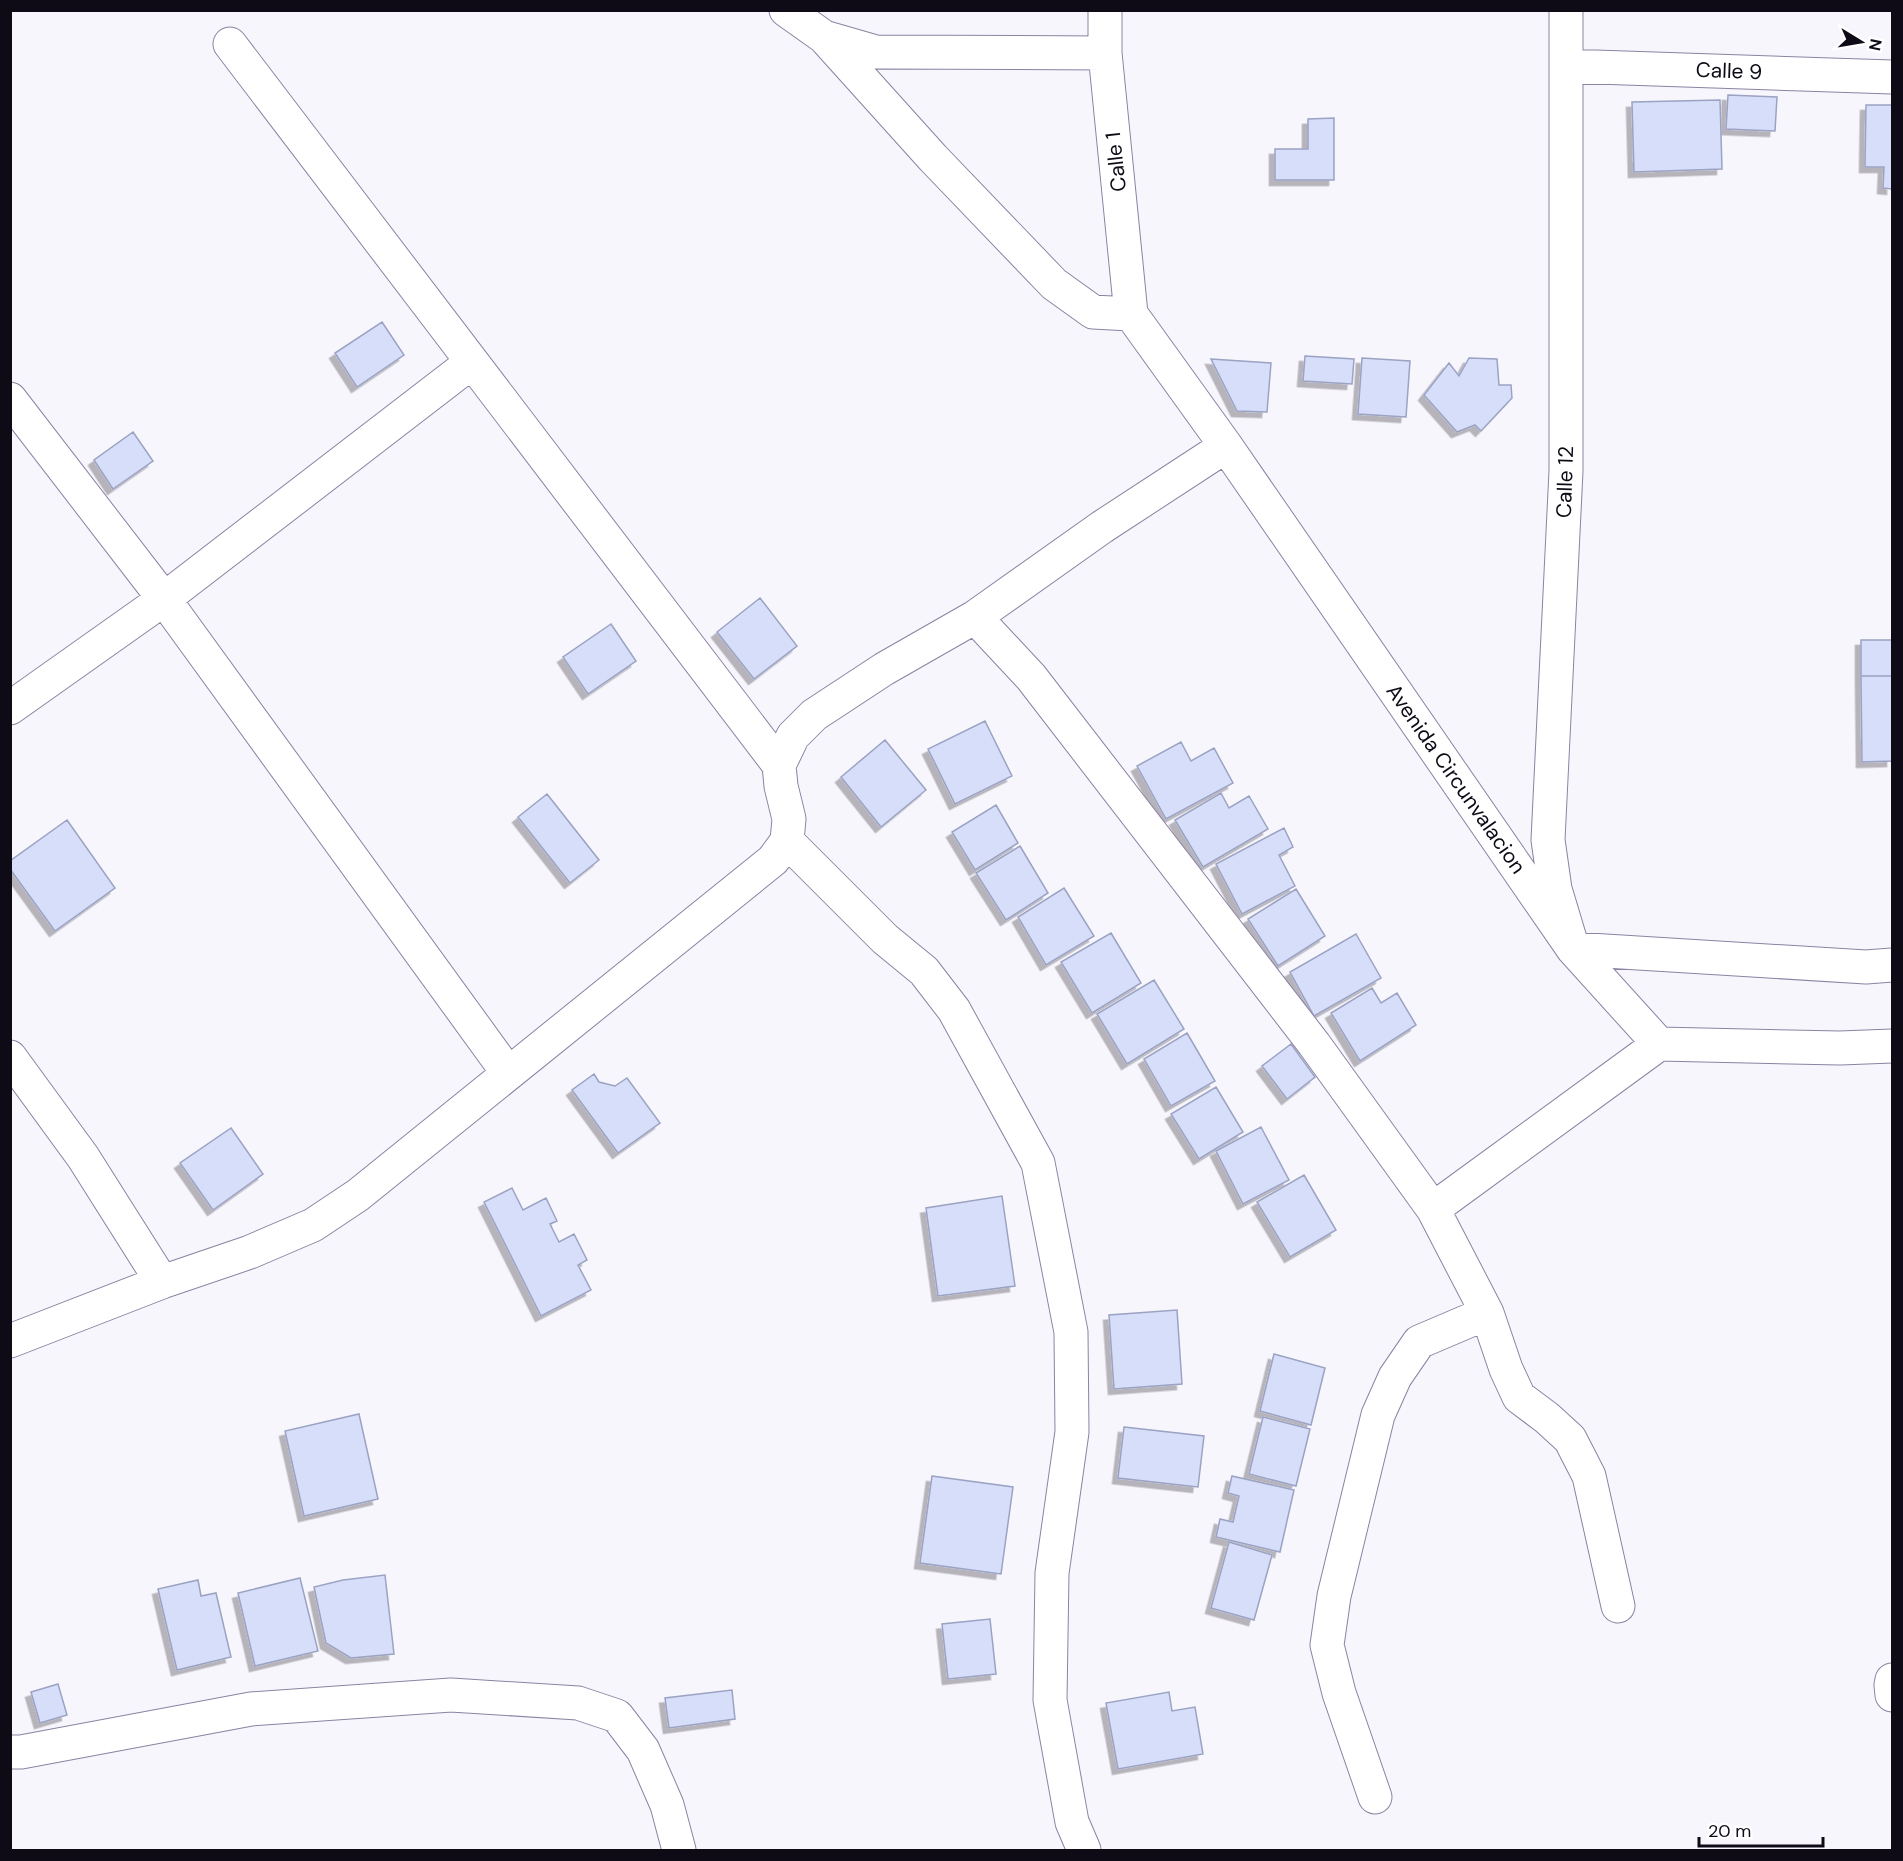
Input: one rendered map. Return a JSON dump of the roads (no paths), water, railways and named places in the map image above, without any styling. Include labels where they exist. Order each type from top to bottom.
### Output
[{"type":"street","points":[[786,10],[824,37],[933,158],[1054,284],[1093,312],[1131,314]]},
{"type":"street","name":"Calle 1","points":[[1105,10],[1105,53],[1131,314]]},
{"type":"street","name":"Calle 12","points":[[1566,10],[1566,471],[1548,840],[1555,889],[1573,949]]},
{"type":"street","points":[[824,37],[876,52],[1105,53]]},
{"type":"street","points":[[230,44],[779,765]]},
{"type":"street","name":"Calle 9","points":[[1566,66],[1893,77]]},
{"type":"street","name":"Avenida Circunvalacion","points":[[1131,314],[1226,446],[1573,949],[1659,1044]]},
{"type":"street","points":[[10,708],[164,599],[472,362]]},
{"type":"street","points":[[10,399],[164,599],[508,1073]]},
{"type":"street","points":[[10,1341],[162,1282],[250,1252],[313,1224],[358,1195],[773,860],[787,841],[789,819],[781,786],[779,765],[793,736],[813,715],[884,669],[975,617],[1102,527],[1226,446]]},
{"type":"street","points":[[975,617],[1038,686],[1314,1044],[1433,1209],[1487,1313],[1506,1369],[1519,1397],[1570,1439],[1589,1476],[1618,1606]]},
{"type":"street","points":[[787,841],[885,939],[924,971],[954,1010],[1038,1163],[1071,1332],[1072,1432],[1052,1573],[1050,1700],[1072,1822],[1084,1851]]},
{"type":"street","points":[[1573,949],[1866,967],[1893,965]]},
{"type":"street","points":[[1433,1209],[1659,1044],[1840,1048],[1893,1046]]},
{"type":"street","points":[[10,1057],[83,1157],[162,1282]]},
{"type":"street","points":[[1376,1797],[1339,1693],[1327,1645],[1334,1596],[1378,1414],[1395,1377],[1419,1342],[1487,1313]]},
{"type":"street","points":[[1893,1680],[1891,1685],[1893,1695]]},
{"type":"street","points":[[10,1752],[21,1752],[251,1709],[451,1695],[578,1703],[617,1716],[643,1750],[667,1805],[678,1851]]}]
